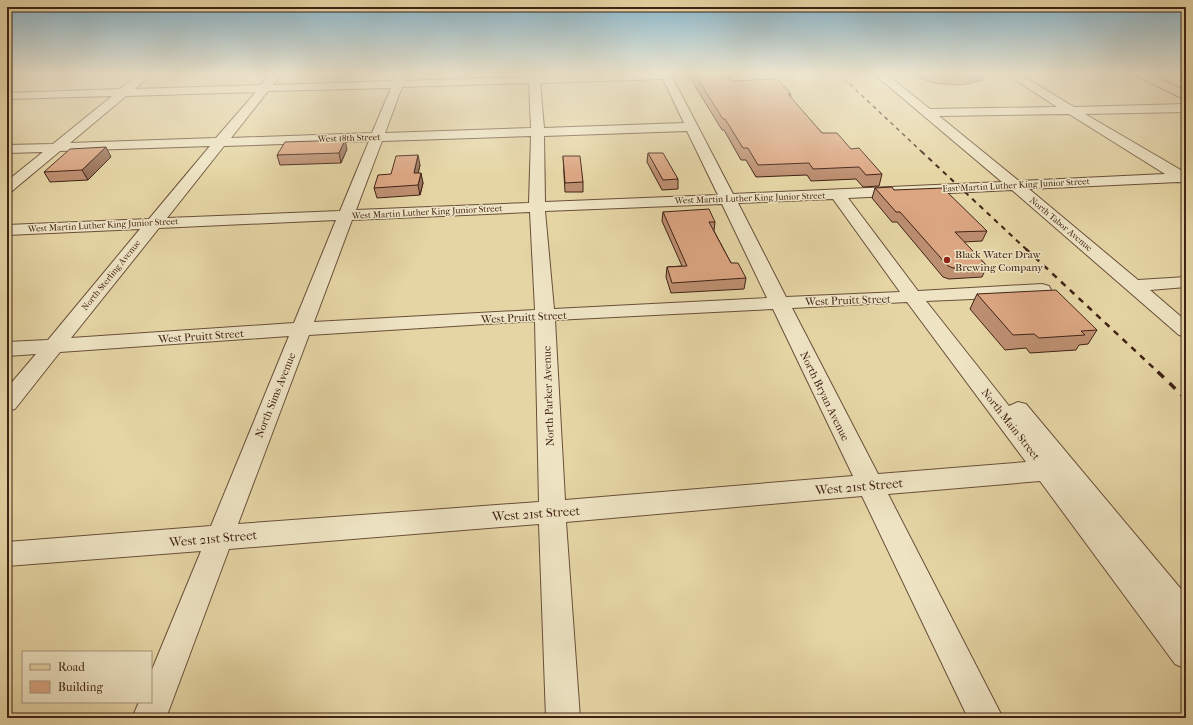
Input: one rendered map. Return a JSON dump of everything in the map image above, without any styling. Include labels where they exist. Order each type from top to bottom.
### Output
[{"type":"street","points":[[7,188],[106,107]]},
{"type":"street","name":"North Sterling Avenue","points":[[7,403],[52,346],[250,107]]},
{"type":"street","name":"North Sims Avenue","points":[[149,718],[388,107]]},
{"type":"street","name":"North Parker Avenue","points":[[536,107],[538,132],[537,207],[545,316],[552,512],[562,718]]},
{"type":"street","name":"North Bryan Avenue","points":[[682,107],[986,718]]},
{"type":"street","name":"North Tabor Avenue","points":[[919,107],[1015,185],[1186,330]]},
{"type":"street","points":[[1067,107],[1184,178]]},
{"type":"street","points":[[927,113],[1186,108]]},
{"type":"street","name":"West 18th Street","points":[[7,149],[692,127]]},
{"type":"street","name":"East Martin Luther King Junior Street","points":[[842,194],[1184,178]]},
{"type":"street","name":"West Martin Luther King Junior Street","points":[[7,230],[842,194]]},
{"type":"street","name":"North Main Street","points":[[842,194],[920,297],[1056,470],[1186,653]]},
{"type":"street","points":[[1133,286],[1186,282]]},
{"type":"street","name":"West Pruitt Street","points":[[7,349],[545,316],[1042,290]]},
{"type":"street","name":"North Main Street","points":[[1056,470],[1186,618]]},
{"type":"street","name":"West 21st Street","points":[[7,554],[552,512],[1056,470]]},
{"type":"building","points":[[715,107],[799,107],[822,133],[837,133],[851,149],[859,148],[882,174],[866,175],[859,167],[813,169],[809,163],[758,165],[748,148],[743,148],[725,119],[723,119]]},
{"type":"building","points":[[345,140],[339,153],[277,155],[285,142]]},
{"type":"building","points":[[106,147],[82,170],[44,172],[70,149]]},
{"type":"building","points":[[648,153],[663,153],[678,179],[663,180]]},
{"type":"building","points":[[418,155],[414,173],[421,173],[418,185],[374,188],[378,175],[391,174],[396,156]]},
{"type":"building","points":[[563,156],[580,156],[583,182],[565,183]]},
{"type":"building","points":[[892,187],[894,190],[943,188],[987,231],[955,232],[987,266],[953,268],[948,266],[900,212],[896,212],[875,188]]},
{"type":"building","points":[[709,209],[715,222],[709,222],[731,263],[738,263],[746,278],[672,283],[667,267],[687,266],[663,212]]},
{"type":"building","points":[[1056,290],[1097,330],[1081,331],[1085,335],[1039,338],[1034,334],[1013,335],[977,294]]},
{"type":"railway","points":[[874,107],[922,152]]},
{"type":"railway","points":[[921,151],[1027,250]]},
{"type":"railway","points":[[1026,249],[1159,373]]},
{"type":"railway","points":[[1158,372],[1186,399]]},
{"type":"place","name":"Black Water Draw Brewing Company","points":[[947,260]]}]
